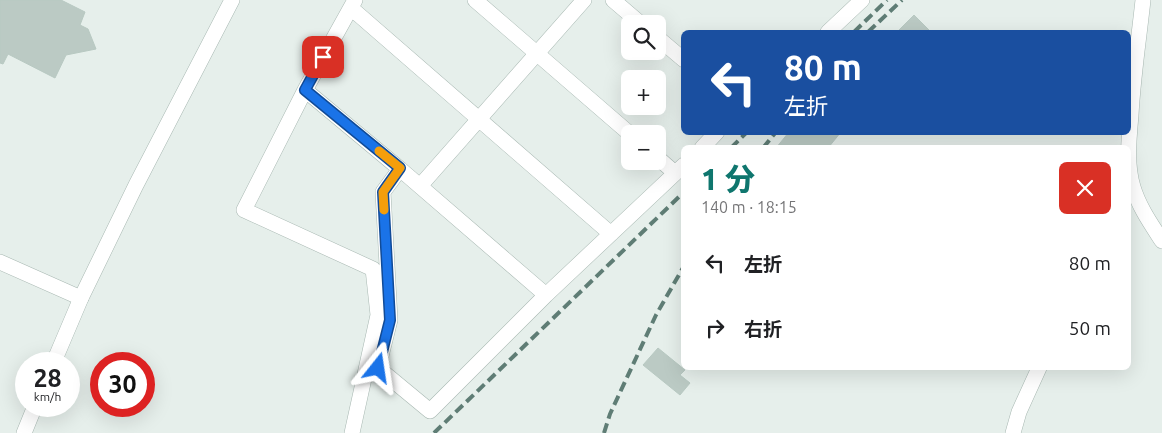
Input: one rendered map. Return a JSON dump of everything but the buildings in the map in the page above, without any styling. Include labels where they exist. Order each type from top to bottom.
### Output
[{"type":"street","points":[[58,352],[81,298],[136,185],[232,0]]},
{"type":"street","points":[[475,0],[621,126]]},
{"type":"street","points":[[420,186],[584,0]]},
{"type":"street","points":[[613,0],[630,15]]},
{"type":"street","points":[[830,30],[862,0]]},
{"type":"street","points":[[1131,113],[1143,0]]},
{"type":"street","points":[[352,433],[378,315],[374,269],[244,210],[305,90],[353,4],[478,120],[611,234]]},
{"type":"street","points":[[666,45],[681,57]]},
{"type":"street","points":[[305,90],[400,168],[546,295]]},
{"type":"street","points":[[705,145],[714,135]]},
{"type":"street","points":[[400,168],[383,192],[390,320],[378,368],[430,411],[546,295],[679,169],[666,162]]},
{"type":"street","points":[[1131,178],[1139,204],[1162,240]]},
{"type":"street","points":[[0,262],[81,298]]},
{"type":"street","points":[[1013,433],[1019,412],[1037,370]]},
{"type":"street","points":[[24,433],[31,417]]},
{"type":"railway","points":[[856,30],[887,0]]},
{"type":"railway","points":[[870,30],[902,0]]},
{"type":"railway","points":[[734,145],[744,135]]},
{"type":"railway","points":[[765,145],[774,135]]},
{"type":"railway","points":[[434,433],[681,195]]},
{"type":"railway","points":[[604,433],[610,414],[656,315],[681,271]]},
{"type":"slow traffic","points":[[379,151],[400,168],[383,192],[384,210]]},
{"type":"route","points":[[323,57],[305,90],[400,168],[383,192],[390,320],[378,368]]}]
